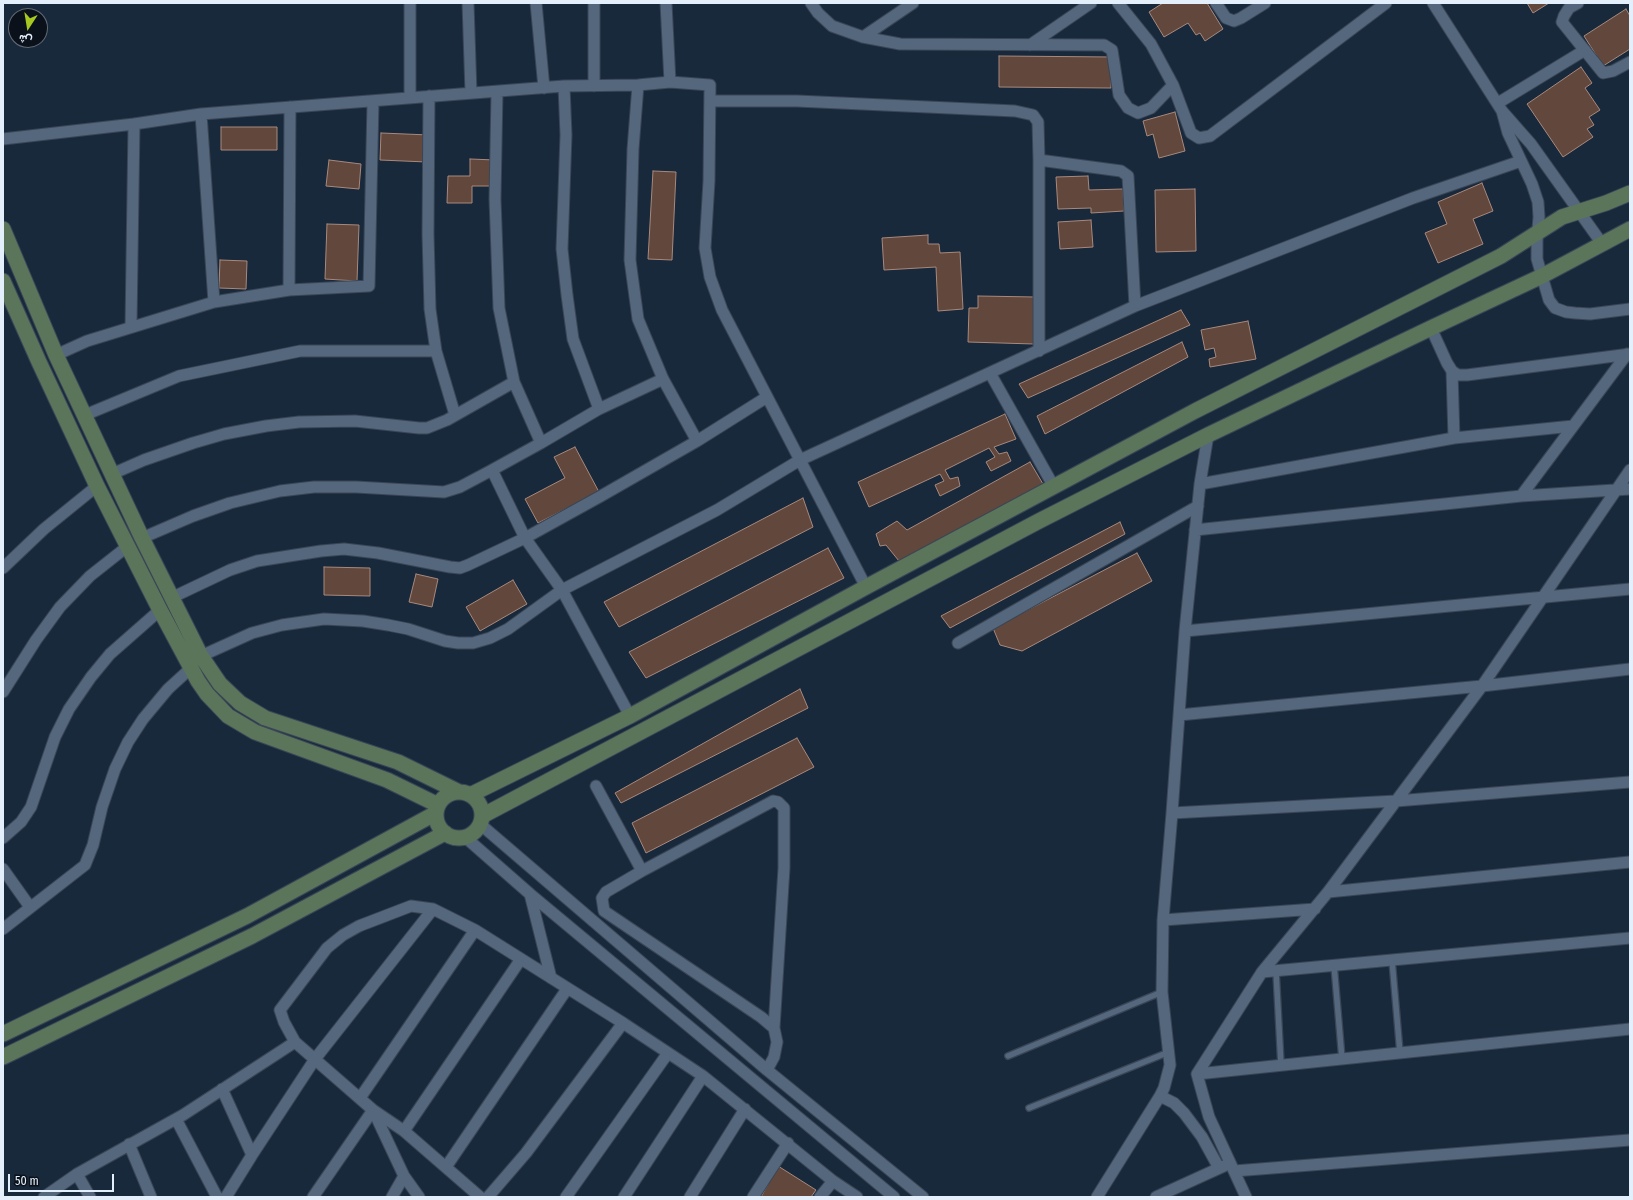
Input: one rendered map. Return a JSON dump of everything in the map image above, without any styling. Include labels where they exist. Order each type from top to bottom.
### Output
[{"type":"street","points":[[410,3],[410,97]]},
{"type":"street","points":[[468,3],[471,93]]},
{"type":"street","points":[[536,3],[544,88]]},
{"type":"street","points":[[594,3],[594,86]]},
{"type":"street","points":[[666,3],[670,82]]},
{"type":"street","points":[[811,3],[818,13],[832,26],[863,37],[900,44],[1104,45],[1112,50],[1119,96],[1128,108],[1138,112],[1151,108],[1173,85]]},
{"type":"street","points":[[863,37],[913,3]]},
{"type":"street","points":[[1030,45],[1091,3]]},
{"type":"street","points":[[1118,3],[1151,44],[1173,85],[1190,133],[1199,138],[1210,136],[1386,3]]},
{"type":"street","points":[[1216,3],[1226,18],[1234,21],[1265,3]]},
{"type":"street","points":[[1578,3],[1567,11],[1562,22],[1603,73],[1613,71],[1630,62]]},
{"type":"street","points":[[1437,5],[1500,107],[1531,144],[1603,245]]},
{"type":"street","points":[[1500,107],[1586,50]]},
{"type":"street","points":[[3,139],[134,124],[201,114],[373,102],[410,97],[497,92],[564,86],[638,85],[670,82],[710,85],[705,248],[709,270],[722,310],[866,587]]},
{"type":"street","points":[[638,85],[633,149],[630,260],[638,319],[663,378],[697,441]]},
{"type":"street","points":[[564,86],[566,134],[562,249],[567,296],[572,339],[599,409]]},
{"type":"street","points":[[497,92],[495,199],[499,308],[514,382],[541,443]]},
{"type":"street","points":[[430,96],[430,309],[436,351],[455,415]]},
{"type":"street","points":[[710,101],[797,101],[1015,111],[1033,116],[1038,122],[1040,351]]},
{"type":"street","points":[[56,354],[87,341],[131,326],[214,302],[288,290],[369,286],[373,102]]},
{"type":"street","points":[[288,290],[290,107]]},
{"type":"street","points":[[1500,107],[1505,126],[1538,202],[1539,217],[1537,259],[1549,300],[1555,308],[1566,312],[1590,314],[1630,309]]},
{"type":"street","points":[[201,114],[214,302]]},
{"type":"street","points":[[131,326],[134,124]]},
{"type":"street","points":[[1039,160],[1121,171],[1128,176],[1135,306]]},
{"type":"street","points":[[201,656],[252,633],[282,625],[324,619],[363,621],[388,625],[408,629],[445,642],[473,643],[490,638],[508,629],[562,590],[717,510],[800,460],[1040,351],[1135,306],[1413,198],[1521,161]]},
{"type":"street","points":[[3,1034],[247,916],[437,809],[445,797],[454,792],[465,793],[630,716],[866,587],[1195,411],[1500,256],[1562,217],[1630,193]]},
{"type":"street","points":[[3,229],[56,354],[170,598],[201,656],[230,694],[252,711],[265,718],[398,762],[465,793],[480,804],[481,820],[767,1070],[923,1197]]},
{"type":"street","points":[[437,809],[438,824],[445,833],[455,837],[465,837],[474,832],[481,820],[1039,521],[1208,435],[1542,276],[1603,245],[1630,229]]},
{"type":"street","points":[[3,281],[97,486],[198,681],[217,705],[241,725],[275,740],[386,780],[437,809]]},
{"type":"street","points":[[1431,328],[1452,371],[1454,438]]},
{"type":"street","points":[[85,415],[179,376],[300,351],[436,351]]},
{"type":"street","points":[[1452,371],[1458,375],[1467,375],[1629,354]]},
{"type":"street","points":[[1521,496],[1629,354]]},
{"type":"street","points":[[990,373],[1054,487]]},
{"type":"street","points":[[142,538],[230,502],[280,491],[314,487],[356,487],[444,492],[460,487],[541,443],[599,409],[663,378]]},
{"type":"street","points":[[112,474],[144,460],[193,443],[224,434],[266,426],[299,422],[355,421],[418,428],[436,425],[514,382]]},
{"type":"street","points":[[170,598],[230,570],[257,561],[281,556],[344,549],[378,553],[460,568],[476,562],[525,538],[697,441],[767,397]]},
{"type":"street","points":[[1200,484],[1454,438],[1573,426]]},
{"type":"street","points":[[1097,1197],[1160,1096],[1164,1088],[1170,1065],[1162,992],[1163,920],[1185,631],[1200,484],[1208,435]]},
{"type":"street","points":[[492,470],[525,538],[562,590],[630,716]]},
{"type":"street","points":[[1246,1197],[1209,1118],[1197,1074],[1262,972],[1315,909],[1482,686],[1630,470]]},
{"type":"street","points":[[3,568],[44,529],[97,486]]},
{"type":"street","points":[[1195,530],[1521,496],[1630,489]]},
{"type":"street","points":[[958,643],[1198,506]]},
{"type":"street","points":[[3,692],[36,640],[60,607],[90,576],[128,546]]},
{"type":"street","points":[[1185,631],[1630,589]]},
{"type":"street","points":[[3,838],[21,822],[28,813],[55,738],[69,709],[91,677],[110,654],[160,610]]},
{"type":"street","points":[[3,929],[30,906],[85,865],[93,845],[102,807],[115,769],[128,742],[143,719],[168,690],[191,668]]},
{"type":"street","points":[[1179,715],[1482,686],[1630,669]]},
{"type":"street","points":[[1172,813],[1396,801],[1630,782]]},
{"type":"street","points":[[596,786],[642,871]]},
{"type":"street","points":[[767,1070],[774,1057],[777,1042],[774,1028],[784,868],[784,808],[778,802],[773,801],[642,871],[606,892],[602,898],[604,911],[761,1017],[774,1028]]},
{"type":"street","points":[[3,1057],[252,936],[445,833]]},
{"type":"street","points":[[465,837],[530,894],[894,1197]]},
{"type":"street","points":[[1328,892],[1630,862]]},
{"type":"street","points":[[3,869],[30,906]]},
{"type":"street","points":[[530,894],[551,978]]},
{"type":"street","points":[[480,1197],[404,1131],[373,1110],[296,1042],[284,1022],[280,1010],[327,948],[343,935],[359,926],[411,906],[433,909],[475,930],[623,1023],[703,1076],[788,1143],[833,1181],[857,1197]]},
{"type":"street","points":[[226,1197],[315,1059],[433,909]]},
{"type":"street","points":[[1163,920],[1315,909]]},
{"type":"street","points":[[360,1098],[475,930]]},
{"type":"street","points":[[1262,972],[1630,938]]},
{"type":"street","points":[[404,1131],[521,959]]},
{"type":"street","points":[[446,1167],[567,988]]},
{"type":"street","points":[[488,1197],[526,1153],[623,1023]]},
{"type":"street","points":[[1197,1074],[1630,1029]]},
{"type":"street","points":[[44,1197],[77,1174],[176,1119],[296,1042]]},
{"type":"street","points":[[566,1197],[668,1053]]},
{"type":"street","points":[[624,1197],[703,1076]]},
{"type":"street","points":[[222,1089],[252,1155]]},
{"type":"street","points":[[1160,1096],[1174,1103],[1184,1113],[1202,1137],[1219,1168]]},
{"type":"street","points":[[690,1197],[745,1109]]},
{"type":"street","points":[[373,1110],[404,1176],[420,1197]]},
{"type":"street","points":[[312,1197],[373,1110]]},
{"type":"street","points":[[176,1119],[217,1197]]},
{"type":"street","points":[[1156,1197],[1219,1168],[1630,1140]]},
{"type":"street","points":[[753,1197],[788,1143]]},
{"type":"street","points":[[129,1144],[151,1197]]},
{"type":"street","points":[[77,1174],[90,1197]]},
{"type":"street","points":[[392,1197],[404,1176]]},
{"type":"street","points":[[820,1197],[833,1181]]},
{"type":"lane","points":[[1392,960],[1400,1053]]},
{"type":"lane","points":[[1334,965],[1342,1059]]},
{"type":"lane","points":[[1276,971],[1281,1065]]},
{"type":"lane","points":[[1008,1056],[1162,992]]},
{"type":"lane","points":[[1029,1108],[1169,1052]]},
{"type":"building","points":[[1163,3],[1207,3],[1223,29],[1205,41],[1200,33],[1196,35],[1188,23],[1164,37],[1149,12]]},
{"type":"building","points":[[1527,3],[1549,3],[1533,13]]},
{"type":"building","points":[[1626,9],[1630,16],[1630,49],[1603,66],[1584,36]]},
{"type":"building","points":[[999,56],[1112,57],[1111,88],[999,87]]},
{"type":"building","points":[[1581,67],[1592,83],[1585,88],[1600,110],[1589,117],[1594,125],[1587,129],[1593,137],[1563,157],[1527,104]]},
{"type":"building","points":[[1175,112],[1185,151],[1159,158],[1153,134],[1147,136],[1143,121]]},
{"type":"building","points":[[221,127],[277,127],[277,150],[221,150]]},
{"type":"building","points":[[381,133],[429,135],[427,162],[380,160]]},
{"type":"building","points":[[470,159],[495,160],[494,186],[472,186],[472,203],[447,203],[448,176],[470,176]]},
{"type":"building","points":[[329,160],[361,164],[359,189],[326,186]]},
{"type":"building","points":[[653,171],[676,172],[672,260],[648,259]]},
{"type":"building","points":[[1088,176],[1089,190],[1123,189],[1124,211],[1091,213],[1091,208],[1058,209],[1056,177]]},
{"type":"building","points":[[1482,183],[1493,211],[1473,219],[1483,244],[1438,263],[1425,233],[1447,224],[1438,202]]},
{"type":"building","points":[[1195,189],[1196,251],[1156,252],[1155,190]]},
{"type":"building","points":[[1091,220],[1093,247],[1060,249],[1058,222]]},
{"type":"building","points":[[327,224],[359,225],[357,281],[325,279]]},
{"type":"building","points":[[928,235],[928,244],[939,244],[940,253],[960,252],[963,309],[938,311],[936,267],[884,270],[882,238]]},
{"type":"building","points":[[220,260],[247,261],[246,289],[219,288]]},
{"type":"building","points":[[978,296],[1035,297],[1034,344],[968,342],[969,308],[978,308]]},
{"type":"building","points":[[1181,310],[1190,325],[1028,398],[1019,384]]},
{"type":"building","points":[[1248,321],[1256,359],[1210,367],[1209,359],[1216,357],[1214,348],[1205,350],[1201,330]]},
{"type":"building","points":[[1182,342],[1188,357],[1045,434],[1037,416]]},
{"type":"building","points":[[1005,414],[1016,439],[994,447],[999,454],[1007,452],[1011,461],[991,471],[986,462],[995,457],[989,448],[945,470],[950,479],[958,477],[960,486],[940,496],[935,485],[944,481],[940,474],[869,507],[858,482]]},
{"type":"building","points":[[575,447],[599,492],[538,523],[525,499],[565,478],[554,457]]},
{"type":"building","points":[[1030,462],[1043,484],[899,561],[886,545],[880,546],[876,534],[897,521],[907,530]]},
{"type":"building","points":[[803,498],[813,527],[619,627],[604,602]]},
{"type":"building","points":[[1120,522],[1125,534],[950,628],[941,616]]},
{"type":"building","points":[[828,548],[844,578],[646,678],[629,652]]},
{"type":"building","points":[[1137,553],[1152,581],[1022,651],[1000,645],[993,628]]},
{"type":"building","points":[[324,567],[370,568],[370,596],[324,595]]},
{"type":"building","points":[[416,574],[438,579],[432,607],[409,602]]},
{"type":"building","points":[[513,580],[527,604],[480,631],[466,607]]},
{"type":"building","points":[[800,689],[808,708],[621,803],[615,793]]},
{"type":"building","points":[[797,738],[814,767],[646,853],[632,823]]},
{"type":"building","points":[[778,1166],[816,1190],[811,1197],[761,1197]]}]
